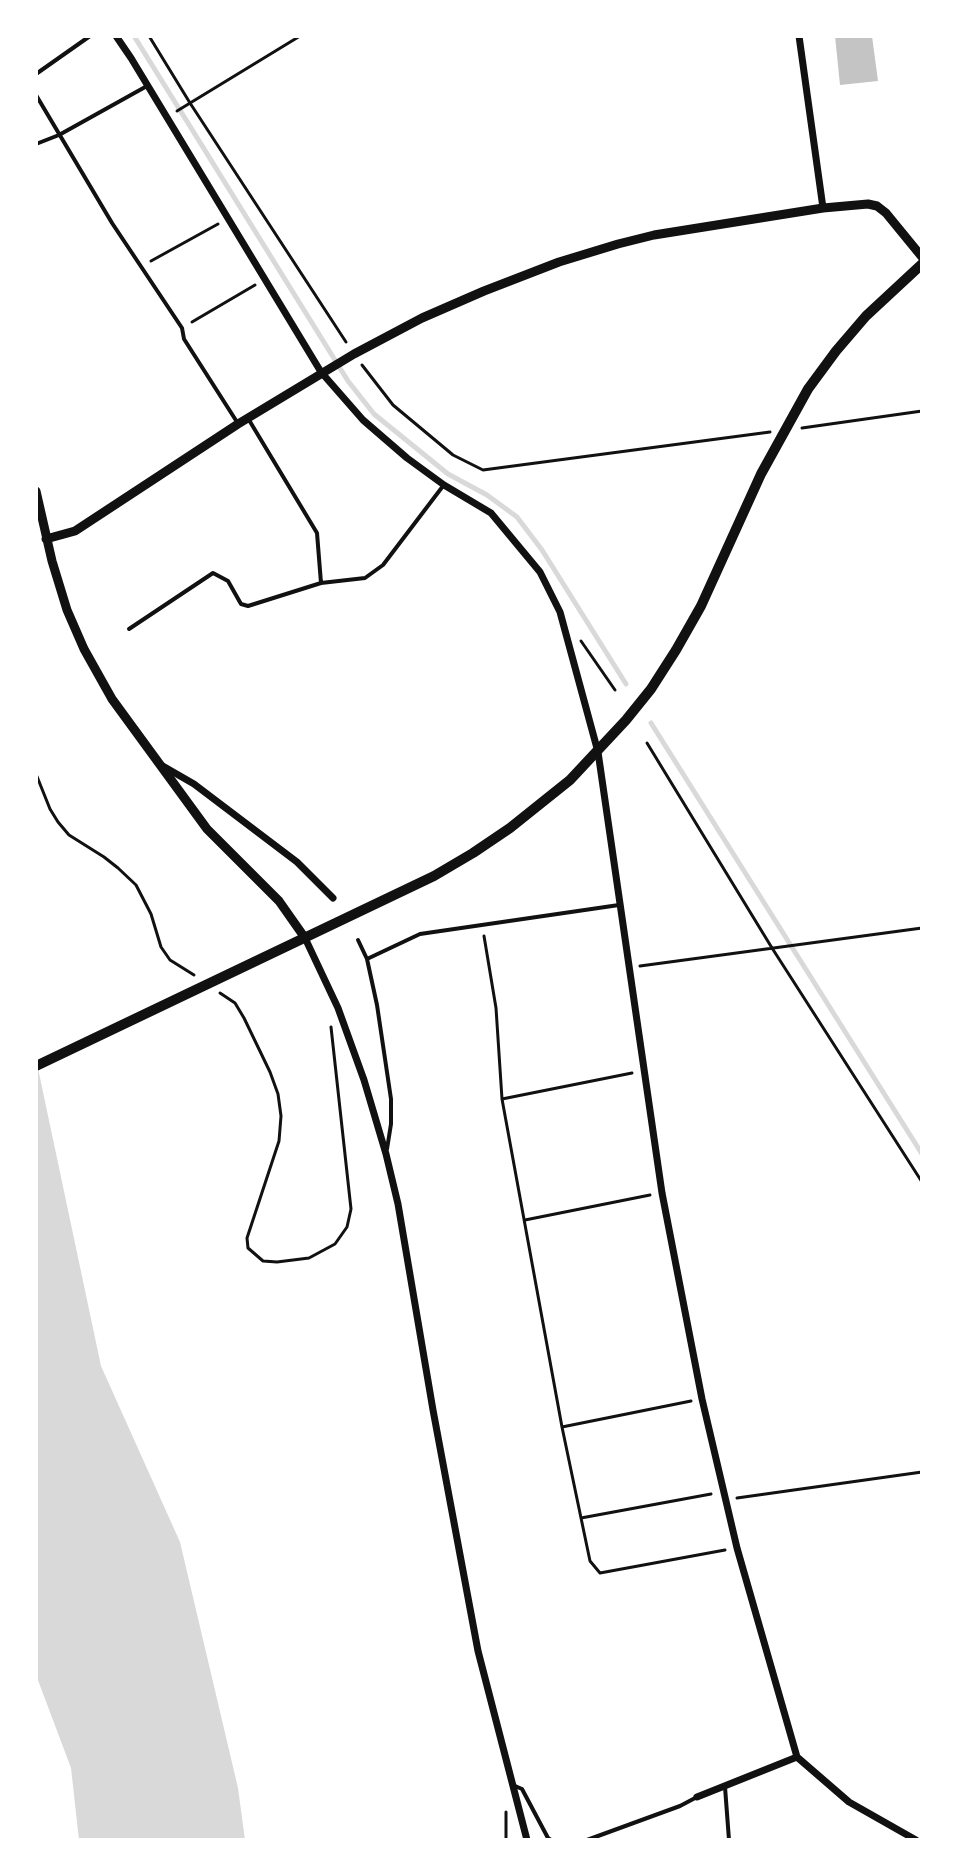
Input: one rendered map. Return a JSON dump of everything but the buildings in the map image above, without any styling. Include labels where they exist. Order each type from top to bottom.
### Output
[{"type":"main road","points":[[36,1066],[395,896],[473,853],[570,780],[651,689],[682,639],[701,606],[761,474],[808,389],[866,316],[922,264]]},
{"type":"street","points":[[116,36],[227,219],[324,370],[363,420],[407,458],[491,513],[540,572],[560,612],[598,752],[662,1193],[702,1399],[737,1548],[797,1757],[849,1802],[914,1839]]},
{"type":"street","points":[[799,36],[823,208]]},
{"type":"street","points":[[46,539],[75,531],[243,421],[350,356],[422,318],[573,257],[654,235],[823,208],[868,204],[877,206],[922,257]]},
{"type":"street","points":[[36,491],[46,539],[67,610],[84,649],[112,699],[207,829],[279,901],[305,938],[338,1008],[364,1080],[398,1204],[478,1651],[527,1840]]},
{"type":"street","points":[[159,764],[194,784],[297,862],[333,898]]},
{"type":"street","points":[[697,1797],[797,1757]]},
{"type":"lane","points":[[36,74],[90,36]]},
{"type":"lane","points":[[36,144],[59,135],[147,86]]},
{"type":"lane","points":[[36,95],[182,328],[184,339],[317,533],[321,583]]},
{"type":"lane","points":[[129,629],[213,573],[228,581],[241,604],[248,606],[321,583],[365,578],[388,558],[444,485]]},
{"type":"lane","points":[[367,959],[420,934],[619,905]]},
{"type":"lane","points":[[358,940],[367,959],[377,1005],[391,1099],[386,1154]]},
{"type":"lane","points":[[513,1785],[522,1789],[551,1840]]},
{"type":"lane","points":[[725,1786],[729,1840]]},
{"type":"lane","points":[[587,1840],[697,1797]]},
{"type":"path","points":[[149,36],[188,104],[350,356],[393,405],[453,455],[483,470],[922,411]]},
{"type":"path","points":[[173,114],[300,36]]},
{"type":"path","points":[[141,267],[227,219]]},
{"type":"path","points":[[182,328],[266,279]]},
{"type":"path","points":[[578,638],[615,690]]},
{"type":"path","points":[[647,743],[772,948],[922,1182]]},
{"type":"path","points":[[36,774],[58,822],[69,835],[111,862],[136,885],[151,914],[161,947],[170,960],[196,977]]},
{"type":"path","points":[[482,925],[496,1008],[502,1099],[562,1427],[590,1561],[600,1573],[737,1548]]},
{"type":"path","points":[[629,967],[922,928]]},
{"type":"path","points":[[209,986],[235,1003],[278,1094],[281,1116],[279,1141],[247,1238],[248,1248],[263,1261],[309,1258],[335,1244],[347,1227],[351,1209],[331,1024]]},
{"type":"path","points":[[502,1099],[644,1071]]},
{"type":"path","points":[[525,1220],[662,1193]]},
{"type":"path","points":[[562,1427],[702,1399]]},
{"type":"path","points":[[581,1518],[724,1496],[922,1472]]},
{"type":"shaded area","points":[[36,1059],[101,1366],[180,1542],[238,1788],[245,1840],[79,1840],[71,1768],[36,1675]]},
{"type":"waterway","points":[[134,36],[348,381],[374,414],[448,474],[487,495],[517,517],[542,550],[626,684]]},
{"type":"waterway","points":[[651,723],[922,1154]]}]
